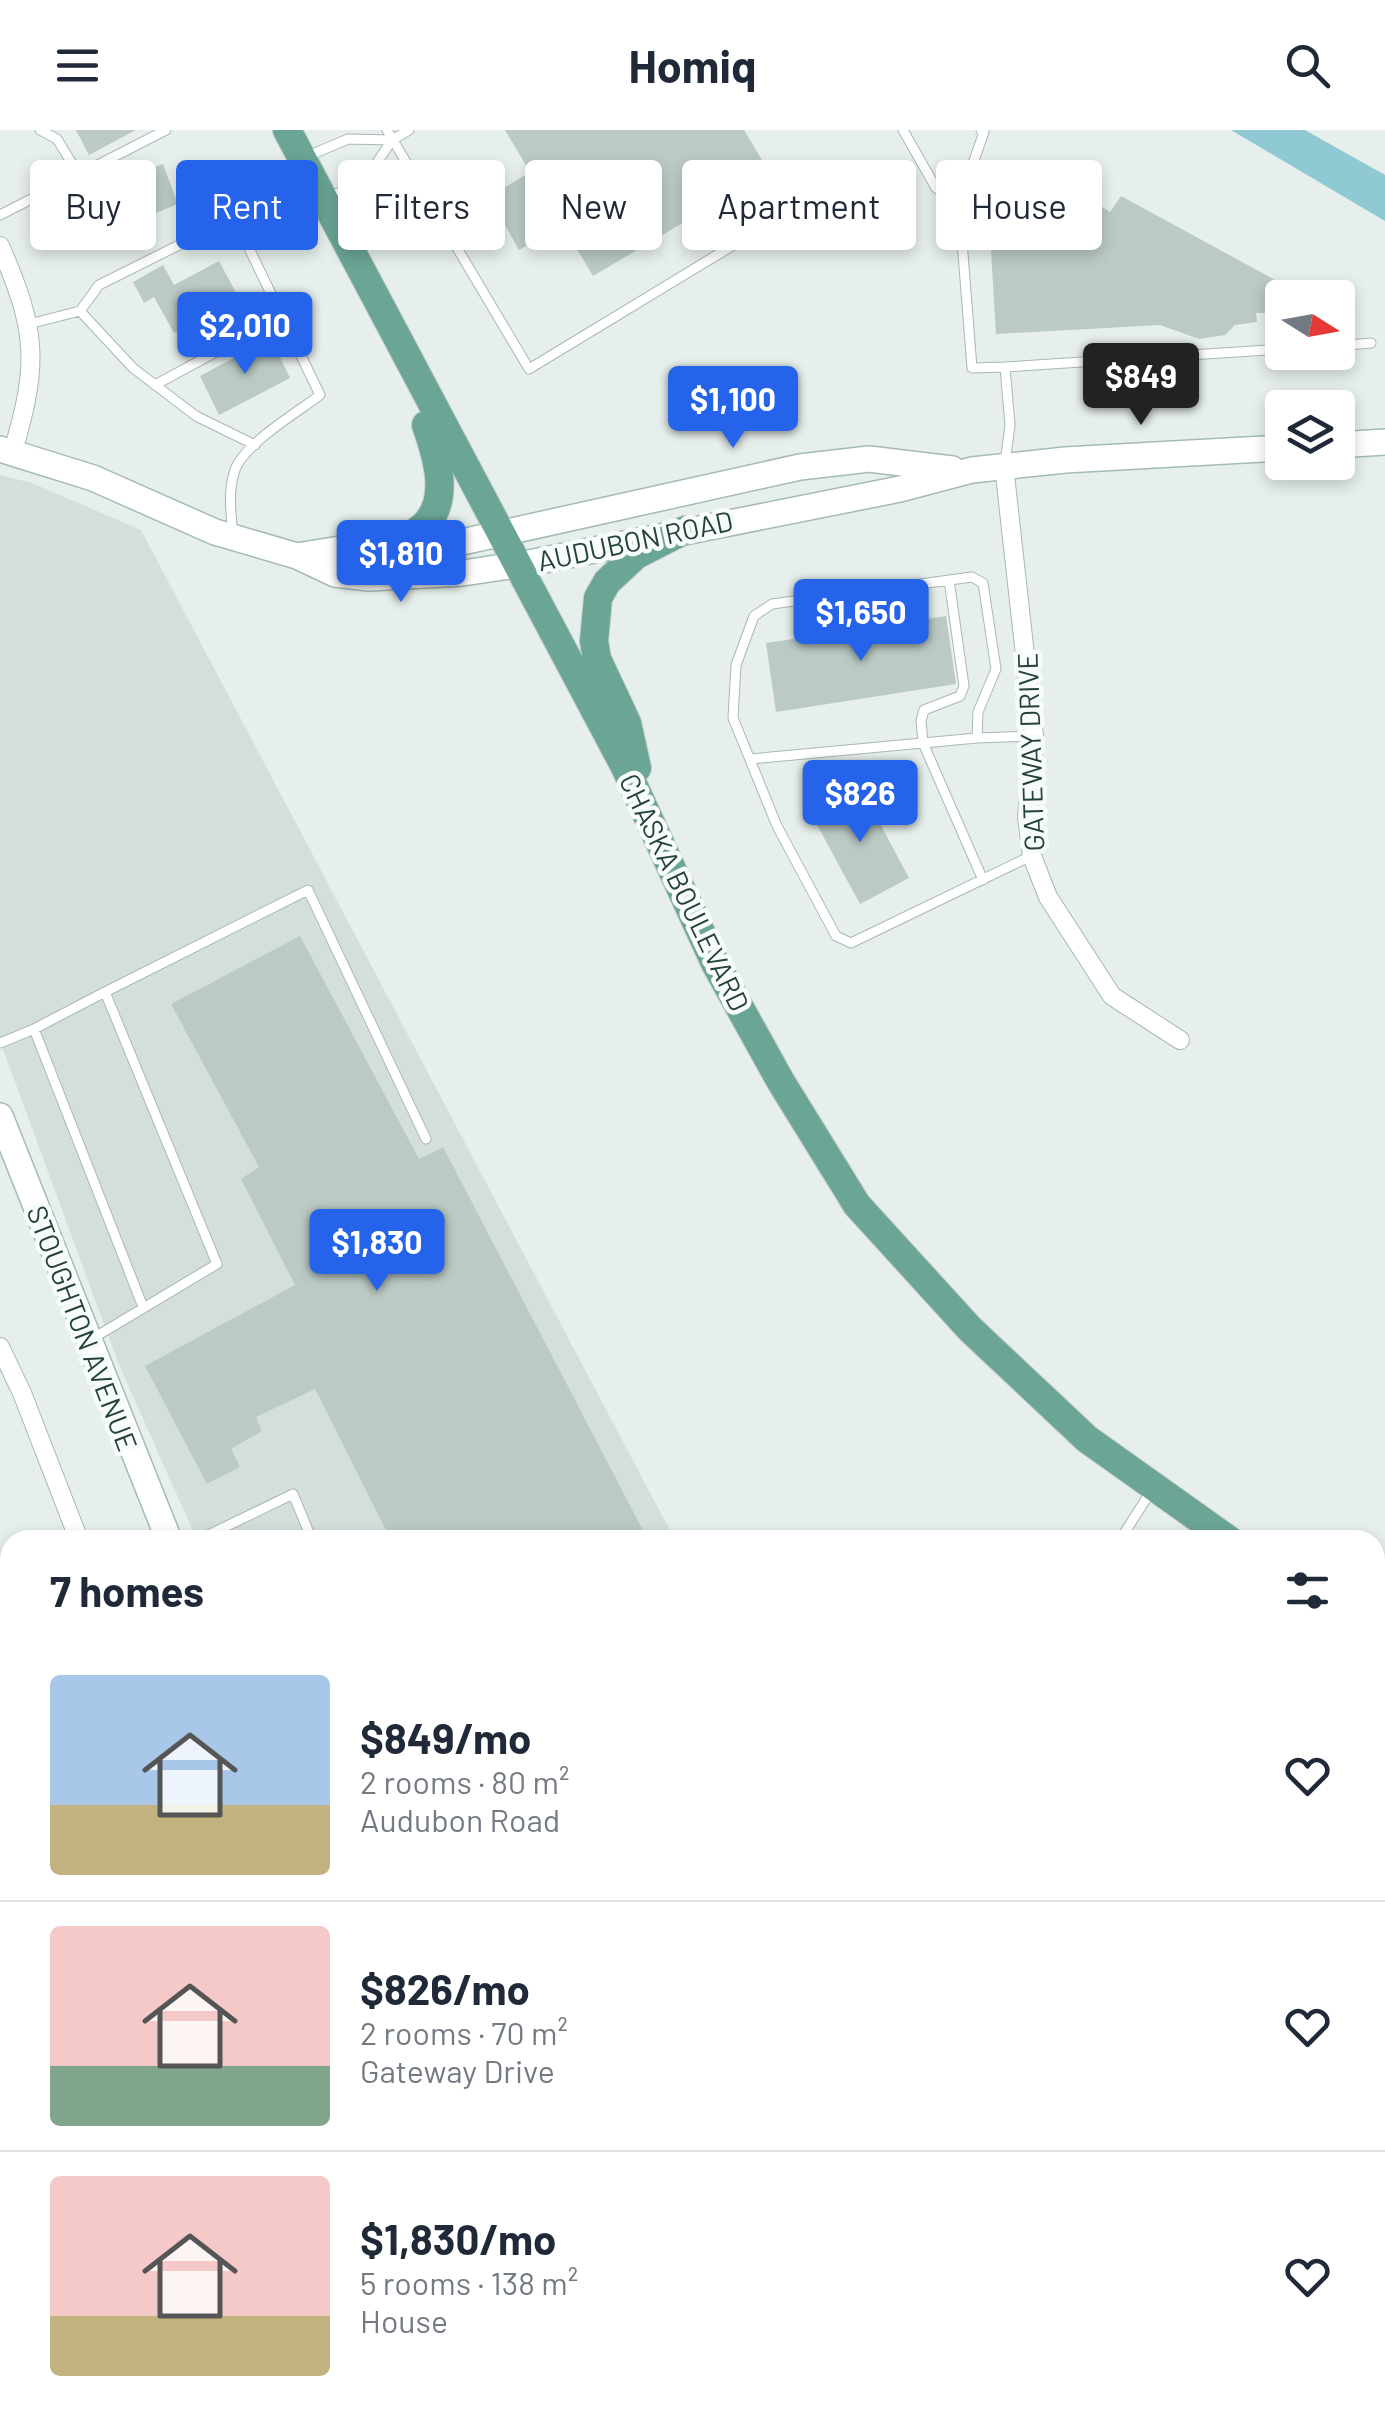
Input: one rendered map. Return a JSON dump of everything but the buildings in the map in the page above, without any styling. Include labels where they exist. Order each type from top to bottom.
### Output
[{"type":"main road","name":"CHASKA BOULEVARD","points":[[287,130],[624,765],[715,963],[781,1082],[858,1204],[970,1329],[1088,1439],[1215,1530]]},
{"type":"main road","points":[[361,547],[415,533],[428,522],[440,484],[438,460],[392,330]]},
{"type":"main road","points":[[1355,444],[1385,442]]},
{"type":"main road","name":"AUDUBON ROAD","points":[[6,450],[93,478],[166,512],[297,556],[335,574],[369,578],[429,576],[517,564],[900,489],[972,470],[1265,449]]},
{"type":"main road","name":"AUDUBON ROAD","points":[[297,556],[361,547],[462,542],[800,467],[869,458],[972,470]]},
{"type":"main road","points":[[648,818],[627,722],[597,659],[594,619],[598,598],[620,568],[636,555],[685,530]]},
{"type":"main road","name":"STOUGHTON AVENUE","points":[[0,1116],[165,1530]]},
{"type":"street","points":[[0,246],[30,324],[33,363],[6,450]]},
{"type":"street","name":"GATEWAY DRIVE","points":[[1004,466],[1034,736],[1027,817],[1032,856],[1048,897],[1112,996],[1180,1040]]},
{"type":"street","points":[[0,1347],[22,1393],[74,1530]]},
{"type":"lane","points":[[40,130],[57,139],[70,160]]},
{"type":"lane","points":[[108,160],[166,130]]},
{"type":"lane","points":[[302,159],[348,139],[409,130]]},
{"type":"lane","points":[[903,130],[936,188]]},
{"type":"lane","points":[[974,160],[984,132],[981,130]]},
{"type":"lane","points":[[324,200],[366,179],[389,135]]},
{"type":"lane","points":[[389,135],[528,369],[725,250]]},
{"type":"lane","points":[[0,215],[30,200]]},
{"type":"lane","points":[[30,324],[80,311],[98,285],[195,237],[225,233],[246,242],[320,395],[255,445],[234,469],[234,538]]},
{"type":"lane","points":[[963,250],[972,368],[1265,350]]},
{"type":"lane","points":[[80,311],[133,368],[155,385],[196,416],[255,445]]},
{"type":"lane","points":[[155,385],[282,316]]},
{"type":"lane","points":[[1355,344],[1372,343]]},
{"type":"lane","points":[[1004,367],[1010,425],[1004,466]]},
{"type":"lane","points":[[977,738],[978,712],[996,669],[983,583],[972,576],[772,604],[754,616],[736,665],[733,718],[777,826],[836,936],[851,944],[1032,856]]},
{"type":"lane","points":[[949,580],[964,686],[960,696],[924,710],[921,721],[924,743],[983,880]]},
{"type":"lane","points":[[750,759],[1034,736]]},
{"type":"lane","points":[[0,1043],[308,890],[426,1140]]},
{"type":"lane","points":[[88,1341],[217,1264],[106,992]]},
{"type":"lane","points":[[34,1028],[143,1307]]},
{"type":"lane","points":[[1126,1530],[1154,1486]]},
{"type":"lane","points":[[219,1530],[294,1494],[308,1530]]},
{"type":"shaded area","points":[[0,475],[32,483],[141,530],[670,1530],[193,1530],[119,1365],[0,1041]]},
{"type":"water","points":[[1231,130],[1305,130],[1385,175],[1385,221]]}]
